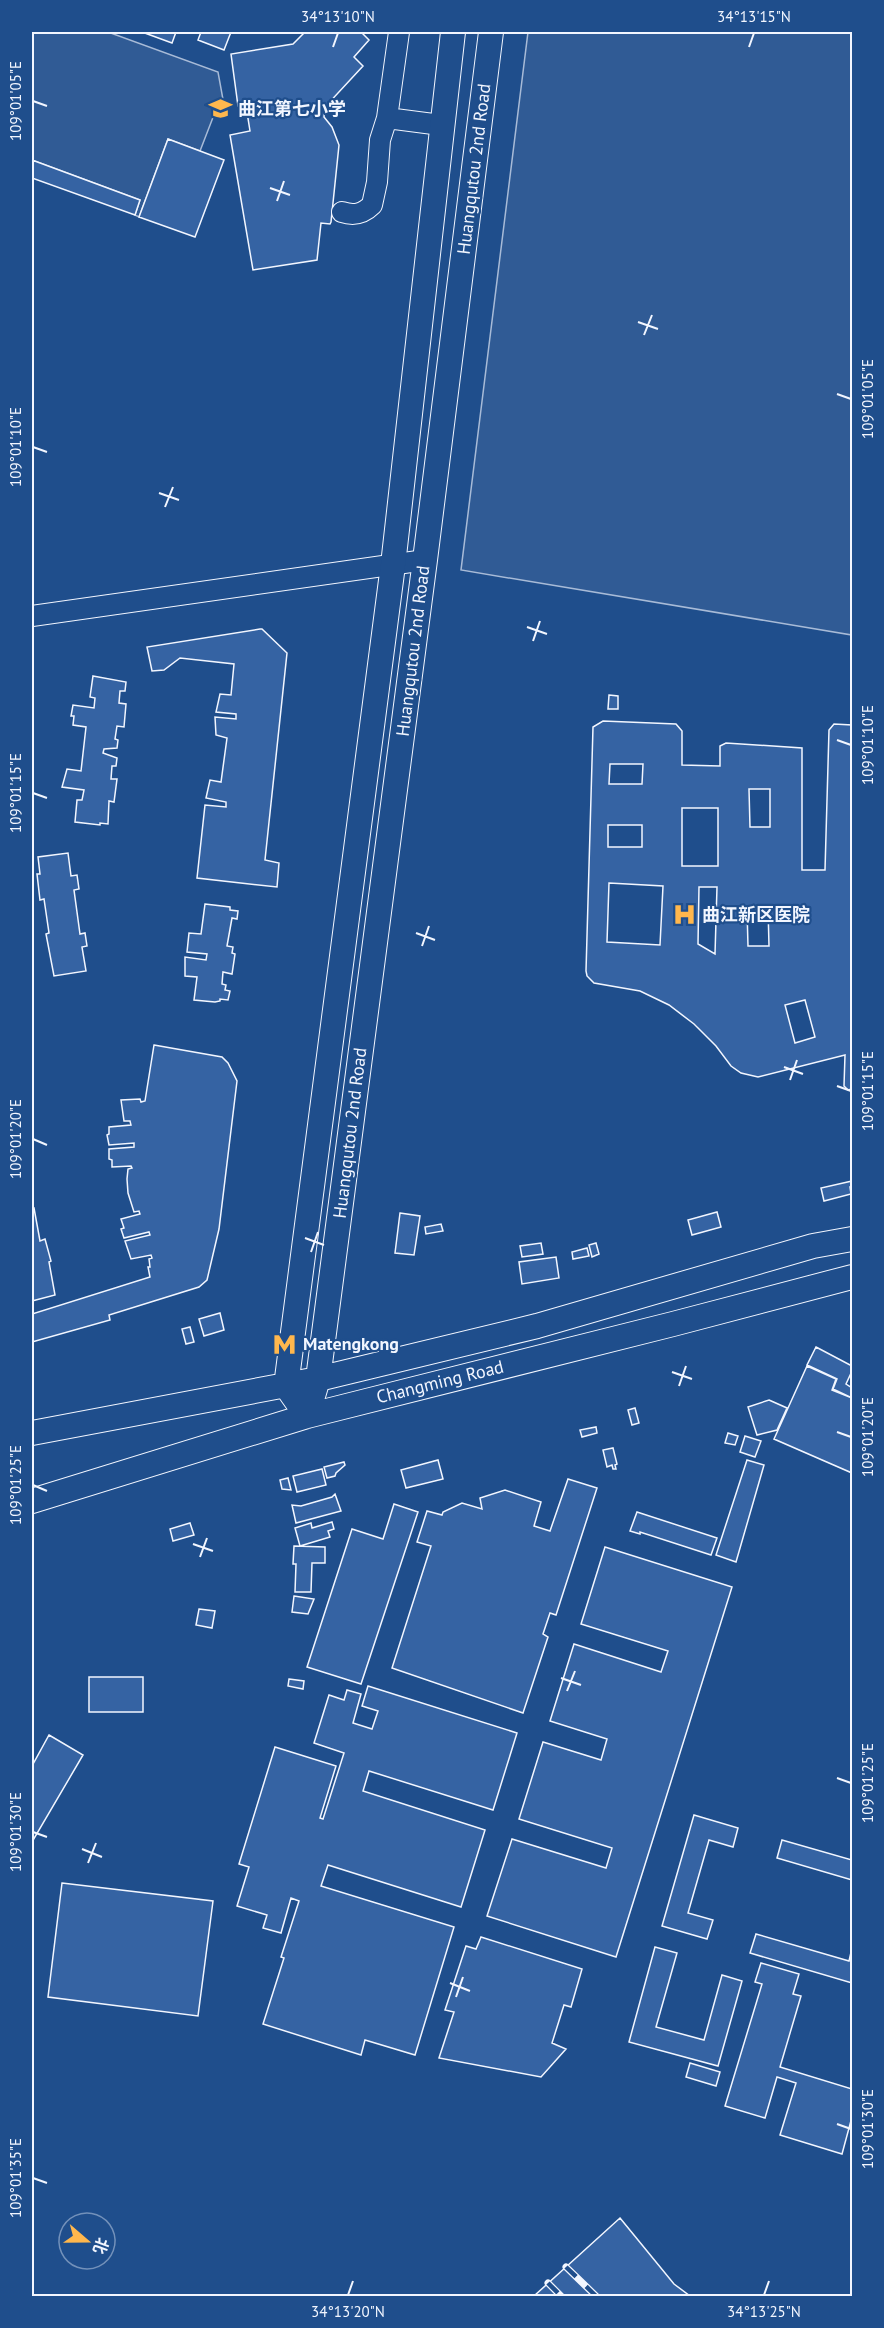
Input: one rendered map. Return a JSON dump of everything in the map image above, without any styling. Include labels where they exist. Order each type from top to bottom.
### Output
[{"type":"main road","name":"Huangqutou 2nd Road","points":[[286,1386],[393,565],[453,32]]},
{"type":"main road","name":"Huangqutou 2nd Road","points":[[307,1416],[318,1379],[491,32]]},
{"type":"main road","name":"Changming Road","points":[[32,1433],[318,1379],[537,1326],[813,1246],[852,1239]]},
{"type":"main road","name":"Changming Road","points":[[32,1501],[307,1416],[852,1277]]},
{"type":"main road","points":[[286,1386],[307,1416]]},
{"type":"street","points":[[342,212],[351,215],[360,213],[372,205],[376,189],[380,140],[387,118],[399,32]]},
{"type":"street","points":[[387,118],[441,125]]},
{"type":"street","points":[[32,616],[425,560]]},
{"type":"shaded area","points":[[32,32],[108,32],[218,72],[224,105],[217,107],[200,151],[168,139],[139,217],[135,215],[140,200],[32,160]]},
{"type":"shaded area","points":[[528,32],[852,32],[852,635],[461,570]]},
{"type":"building","points":[[142,32],[176,32],[172,43]]},
{"type":"building","points":[[201,32],[231,32],[224,50],[198,40]]},
{"type":"building","points":[[305,32],[361,32],[369,40],[354,57],[363,66],[325,107],[324,117],[332,127],[339,145],[331,222],[330,224],[321,223],[317,260],[253,270],[230,135],[250,131],[246,106],[238,106],[231,54],[293,44]]},
{"type":"building","points":[[168,139],[224,160],[195,237],[139,217]]},
{"type":"building","points":[[32,160],[140,200],[135,215],[32,178]]},
{"type":"building","points":[[262,629],[287,653],[265,860],[279,863],[277,887],[197,878],[205,805],[226,807],[226,802],[206,798],[210,780],[221,782],[227,738],[216,735],[215,717],[236,719],[236,714],[216,712],[220,694],[231,695],[234,664],[180,658],[164,670],[152,671],[147,647]]},
{"type":"building","points":[[93,676],[126,682],[125,691],[120,691],[119,703],[126,704],[124,727],[117,726],[115,739],[118,740],[117,748],[104,749],[103,753],[117,758],[116,766],[112,766],[111,779],[117,779],[114,802],[109,801],[108,824],[100,823],[100,825],[75,822],[77,800],[82,800],[84,790],[62,787],[67,769],[81,771],[86,727],[73,725],[74,716],[71,716],[73,705],[94,708],[95,698],[90,697]]},
{"type":"building","points":[[609,695],[618,696],[618,709],[608,709]]},
{"type":"building","points":[[603,721],[676,724],[682,731],[682,765],[720,766],[720,746],[726,743],[802,748],[802,870],[825,870],[829,730],[834,724],[852,725],[852,1089],[848,1090],[844,1086],[845,1055],[758,1077],[741,1073],[731,1066],[716,1046],[694,1024],[669,1005],[640,991],[594,983],[587,976],[593,727]],"holes":[[[610,764],[643,764],[642,784],[609,784]],[[749,789],[770,789],[770,827],[750,827]],[[682,808],[718,808],[718,866],[682,866]],[[608,825],[642,825],[642,847],[608,847]],[[609,883],[663,886],[660,945],[607,942]],[[699,887],[717,887],[715,954],[698,944]],[[768,908],[769,946],[748,946],[747,909]],[[805,1000],[815,1037],[795,1043],[785,1005]]]},
{"type":"building","points":[[68,853],[71,876],[77,875],[79,889],[74,890],[80,934],[85,933],[87,946],[82,947],[86,971],[54,976],[46,934],[49,933],[44,899],[40,900],[38,857]]},
{"type":"building","points":[[205,904],[230,907],[230,910],[238,911],[237,919],[232,918],[227,946],[233,947],[232,953],[235,954],[232,974],[223,972],[222,984],[226,985],[225,990],[230,991],[228,1000],[220,999],[215,1002],[194,1000],[197,977],[185,976],[185,957],[206,960],[207,954],[187,952],[189,933],[201,934]]},
{"type":"building","points":[[154,1045],[222,1057],[228,1063],[237,1081],[219,1229],[207,1280],[199,1287],[109,1315],[110,1320],[32,1342],[32,1314],[150,1277],[148,1267],[150,1267],[151,1255],[131,1259],[125,1241],[150,1235],[149,1232],[124,1238],[121,1229],[124,1228],[121,1219],[140,1214],[139,1211],[134,1212],[128,1193],[128,1169],[132,1168],[131,1166],[112,1167],[112,1160],[109,1159],[109,1149],[134,1147],[134,1143],[109,1145],[107,1135],[109,1127],[131,1125],[130,1121],[124,1121],[121,1100],[145,1101]]},
{"type":"building","points":[[852,1181],[851,1194],[824,1201],[821,1188]]},
{"type":"building","points":[[34,1208],[40,1241],[45,1239],[51,1261],[49,1262],[55,1295],[32,1301],[32,1209]]},
{"type":"building","points":[[717,1212],[721,1227],[692,1235],[688,1220]]},
{"type":"building","points":[[400,1213],[420,1216],[414,1255],[395,1253]]},
{"type":"building","points":[[441,1224],[443,1231],[426,1234],[425,1227]]},
{"type":"building","points":[[541,1243],[543,1254],[522,1257],[520,1246]]},
{"type":"building","points":[[596,1243],[599,1254],[592,1257],[589,1245]]},
{"type":"building","points":[[587,1248],[589,1256],[573,1259],[572,1252]]},
{"type":"building","points":[[556,1257],[559,1278],[522,1284],[519,1262]]},
{"type":"building","points":[[220,1313],[224,1330],[204,1336],[199,1319]]},
{"type":"building","points":[[190,1327],[194,1342],[186,1344],[182,1329]]},
{"type":"building","points":[[816,1347],[852,1366],[846,1384],[852,1388],[852,1398],[833,1389],[837,1379],[807,1365]]},
{"type":"building","points":[[807,1366],[836,1379],[832,1390],[852,1398],[852,1473],[774,1439]]},
{"type":"building","points":[[769,1400],[787,1408],[777,1430],[757,1435],[748,1407]]},
{"type":"building","points":[[635,1408],[639,1423],[632,1425],[628,1410]]},
{"type":"building","points":[[596,1427],[597,1433],[582,1437],[580,1430]]},
{"type":"building","points":[[728,1433],[738,1436],[735,1445],[725,1443]]},
{"type":"building","points":[[745,1436],[761,1441],[755,1457],[740,1452]]},
{"type":"building","points":[[613,1448],[616,1469],[613,1469],[612,1465],[607,1467],[603,1450]]},
{"type":"building","points":[[438,1460],[443,1479],[406,1488],[401,1470]]},
{"type":"building","points":[[747,1460],[764,1465],[736,1562],[716,1555]]},
{"type":"building","points":[[344,1462],[345,1465],[335,1476],[327,1478],[324,1467]]},
{"type":"building","points":[[322,1469],[326,1485],[297,1492],[293,1476]]},
{"type":"building","points":[[288,1478],[291,1490],[282,1489],[280,1480]]},
{"type":"building","points":[[568,1479],[597,1488],[556,1615],[550,1613],[543,1634],[548,1637],[523,1713],[392,1668],[431,1546],[417,1542],[427,1511],[442,1515],[443,1512],[462,1503],[482,1509],[480,1498],[505,1490],[541,1502],[534,1526],[550,1531]]},
{"type":"building","points":[[335,1494],[341,1511],[296,1523],[292,1505],[301,1506],[332,1497]]},
{"type":"building","points":[[394,1504],[418,1512],[361,1684],[307,1667],[352,1529],[383,1539]]},
{"type":"building","points":[[637,1512],[717,1538],[711,1555],[640,1532],[640,1534],[630,1531]]},
{"type":"building","points":[[332,1522],[334,1529],[328,1531],[330,1537],[300,1546],[295,1528],[311,1523],[312,1528]]},
{"type":"building","points":[[190,1523],[194,1535],[173,1541],[170,1529]]},
{"type":"building","points":[[294,1546],[325,1547],[325,1563],[312,1563],[311,1592],[295,1592]]},
{"type":"building","points":[[605,1547],[732,1587],[616,1957],[487,1916],[512,1839],[606,1868],[612,1848],[519,1819],[543,1742],[601,1760],[607,1739],[550,1721],[574,1644],[661,1672],[668,1651],[581,1624]]},
{"type":"building","points":[[294,1596],[314,1599],[308,1614],[292,1612]]},
{"type":"building","points":[[199,1609],[215,1611],[212,1628],[196,1625]]},
{"type":"building","points":[[89,1677],[143,1677],[143,1712],[89,1712]]},
{"type":"building","points":[[289,1679],[304,1681],[303,1689],[288,1686]]},
{"type":"building","points":[[368,1686],[517,1733],[493,1810],[369,1771],[363,1791],[485,1830],[461,1907],[328,1865],[321,1886],[454,1927],[415,2055],[365,2040],[361,2055],[263,2024],[299,1901],[291,1898],[281,1933],[263,1928],[267,1915],[237,1906],[249,1867],[239,1864],[275,1747],[336,1766],[320,1818],[323,1819],[344,1753],[314,1743],[329,1695],[344,1700],[347,1690],[361,1694],[353,1723],[372,1729],[378,1711],[362,1706]]},
{"type":"building","points":[[49,1735],[83,1755],[32,1842],[32,1766]]},
{"type":"building","points":[[694,1815],[738,1828],[733,1847],[709,1840],[688,1913],[713,1920],[707,1939],[662,1926]]},
{"type":"building","points":[[782,1840],[852,1860],[852,1880],[777,1858]]},
{"type":"building","points":[[62,1883],[213,1901],[198,2016],[48,1997]]},
{"type":"building","points":[[756,1934],[849,1961],[852,1948],[852,1983],[750,1953]]},
{"type":"building","points":[[481,1937],[582,1969],[571,2007],[564,2005],[552,2043],[566,2049],[541,2077],[439,2058],[454,2012],[445,2010],[466,1946],[476,1949]]},
{"type":"building","points":[[655,1947],[677,1953],[656,2027],[704,2040],[722,1975],[742,1981],[718,2066],[629,2042]]},
{"type":"building","points":[[761,1963],[799,1974],[793,1994],[801,1996],[780,2067],[852,2089],[852,2117],[842,2154],[780,2135],[796,2083],[777,2077],[765,2118],[725,2106],[762,1984],[755,1982]]},
{"type":"building","points":[[690,2063],[720,2072],[716,2086],[686,2077]]},
{"type":"building","points":[[620,2218],[674,2284],[690,2296],[534,2296]]},
{"type":"railway","points":[[566,2267],[596,2296]]},
{"type":"railway","points":[[548,2283],[561,2296]]},
{"type":"place","name":"曲江第七小学","points":[[220,109]]},
{"type":"place","name":"曲江新区医院","points":[[684,915]]},
{"type":"place","name":"Matengkong","points":[[285,1344]]}]
